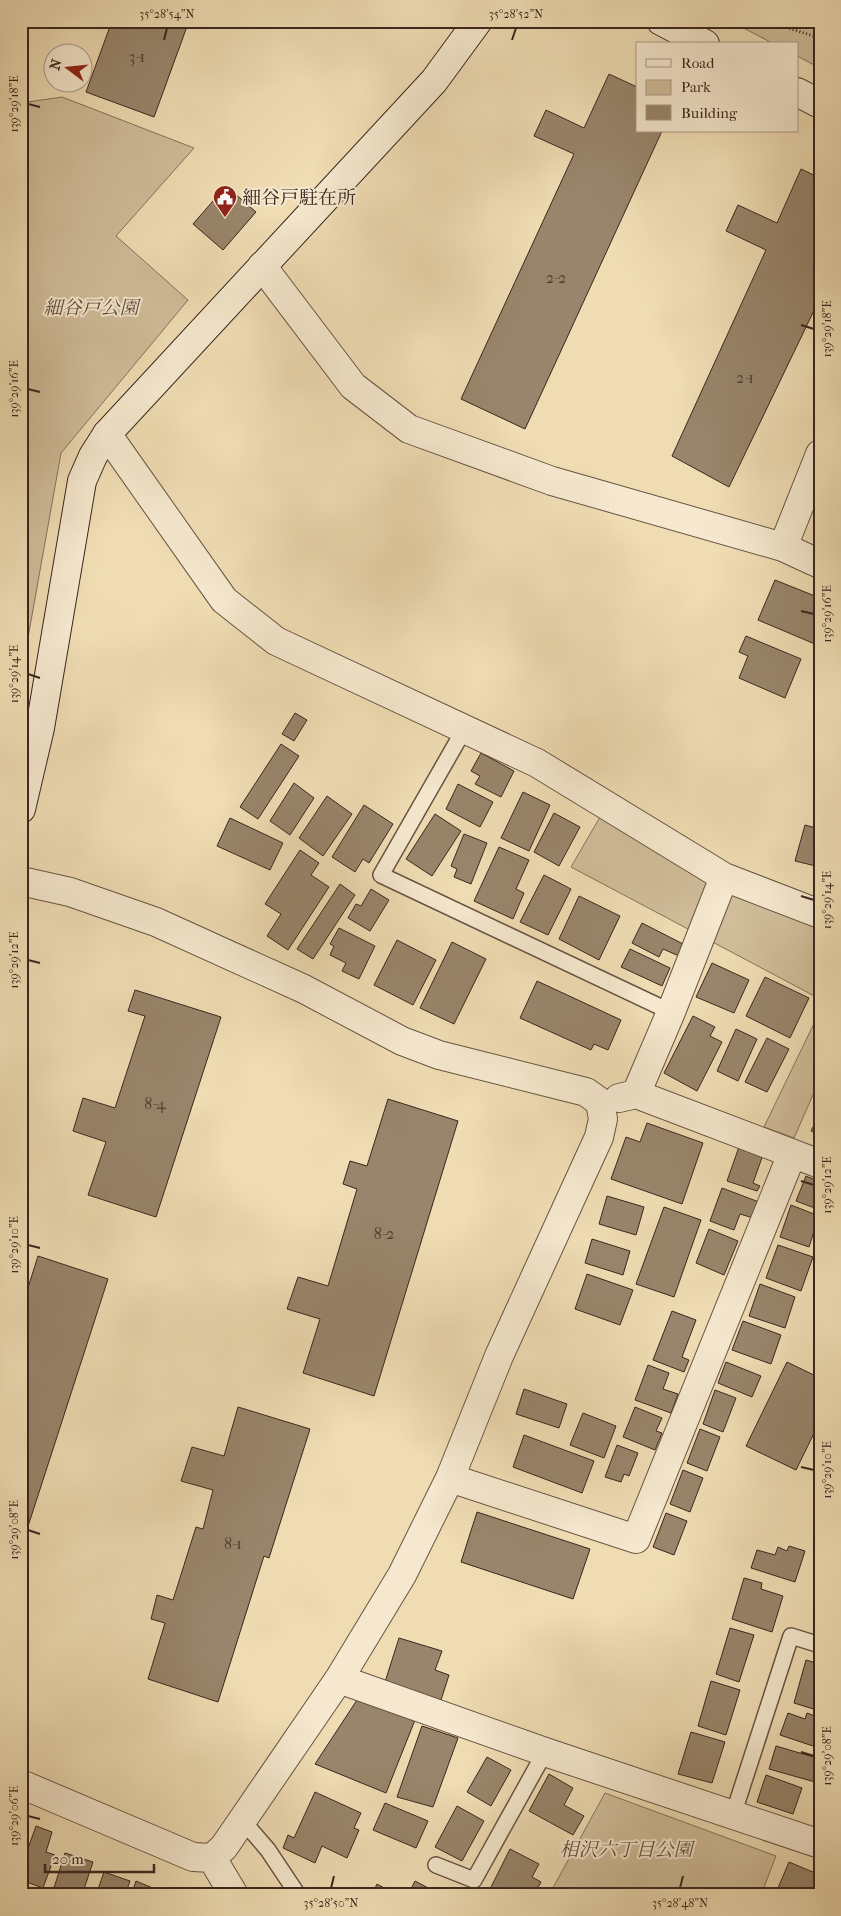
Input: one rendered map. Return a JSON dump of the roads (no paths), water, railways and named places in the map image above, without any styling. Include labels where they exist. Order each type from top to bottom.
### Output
[{"type":"street","points":[[21,809],[40,728],[82,481],[93,456],[107,434],[434,81],[478,21]]},
{"type":"street","points":[[661,21],[701,42]]},
{"type":"street","points":[[798,93],[820,104]]},
{"type":"street","points":[[262,266],[353,386],[409,429],[552,481],[782,547],[820,564]]},
{"type":"street","points":[[107,434],[224,600],[276,641],[537,763],[724,877],[820,914]]},
{"type":"street","points":[[782,547],[820,454]]},
{"type":"street","points":[[636,1094],[671,1012],[724,877]]},
{"type":"street","points":[[21,881],[70,892],[156,922],[304,989],[402,1040],[439,1055],[586,1092],[600,1102],[603,1119],[599,1137],[499,1356],[450,1478],[402,1575],[339,1679],[224,1847],[212,1858],[193,1857],[21,1784]]},
{"type":"street","points":[[600,1102],[636,1094],[820,1164]]},
{"type":"street","points":[[450,1478],[636,1539],[792,1154]]},
{"type":"street","points":[[339,1679],[545,1752],[820,1844]]},
{"type":"street","points":[[212,1858],[234,1895]]},
{"type":"lane","points":[[464,728],[381,875],[671,1012]]},
{"type":"lane","points":[[733,1815],[791,1636],[820,1645]]},
{"type":"lane","points":[[436,1865],[474,1880],[545,1752]]},
{"type":"lane","points":[[243,1821],[268,1850],[298,1895]]},
{"type":"place","name":"細谷戸駐在所","points":[[225,218]]},
{"type":"park label","name":"細谷戸公園","points":[[91,307]]},
{"type":"park label","name":"相沢六丁目公園","points":[[626,1849]]}]
